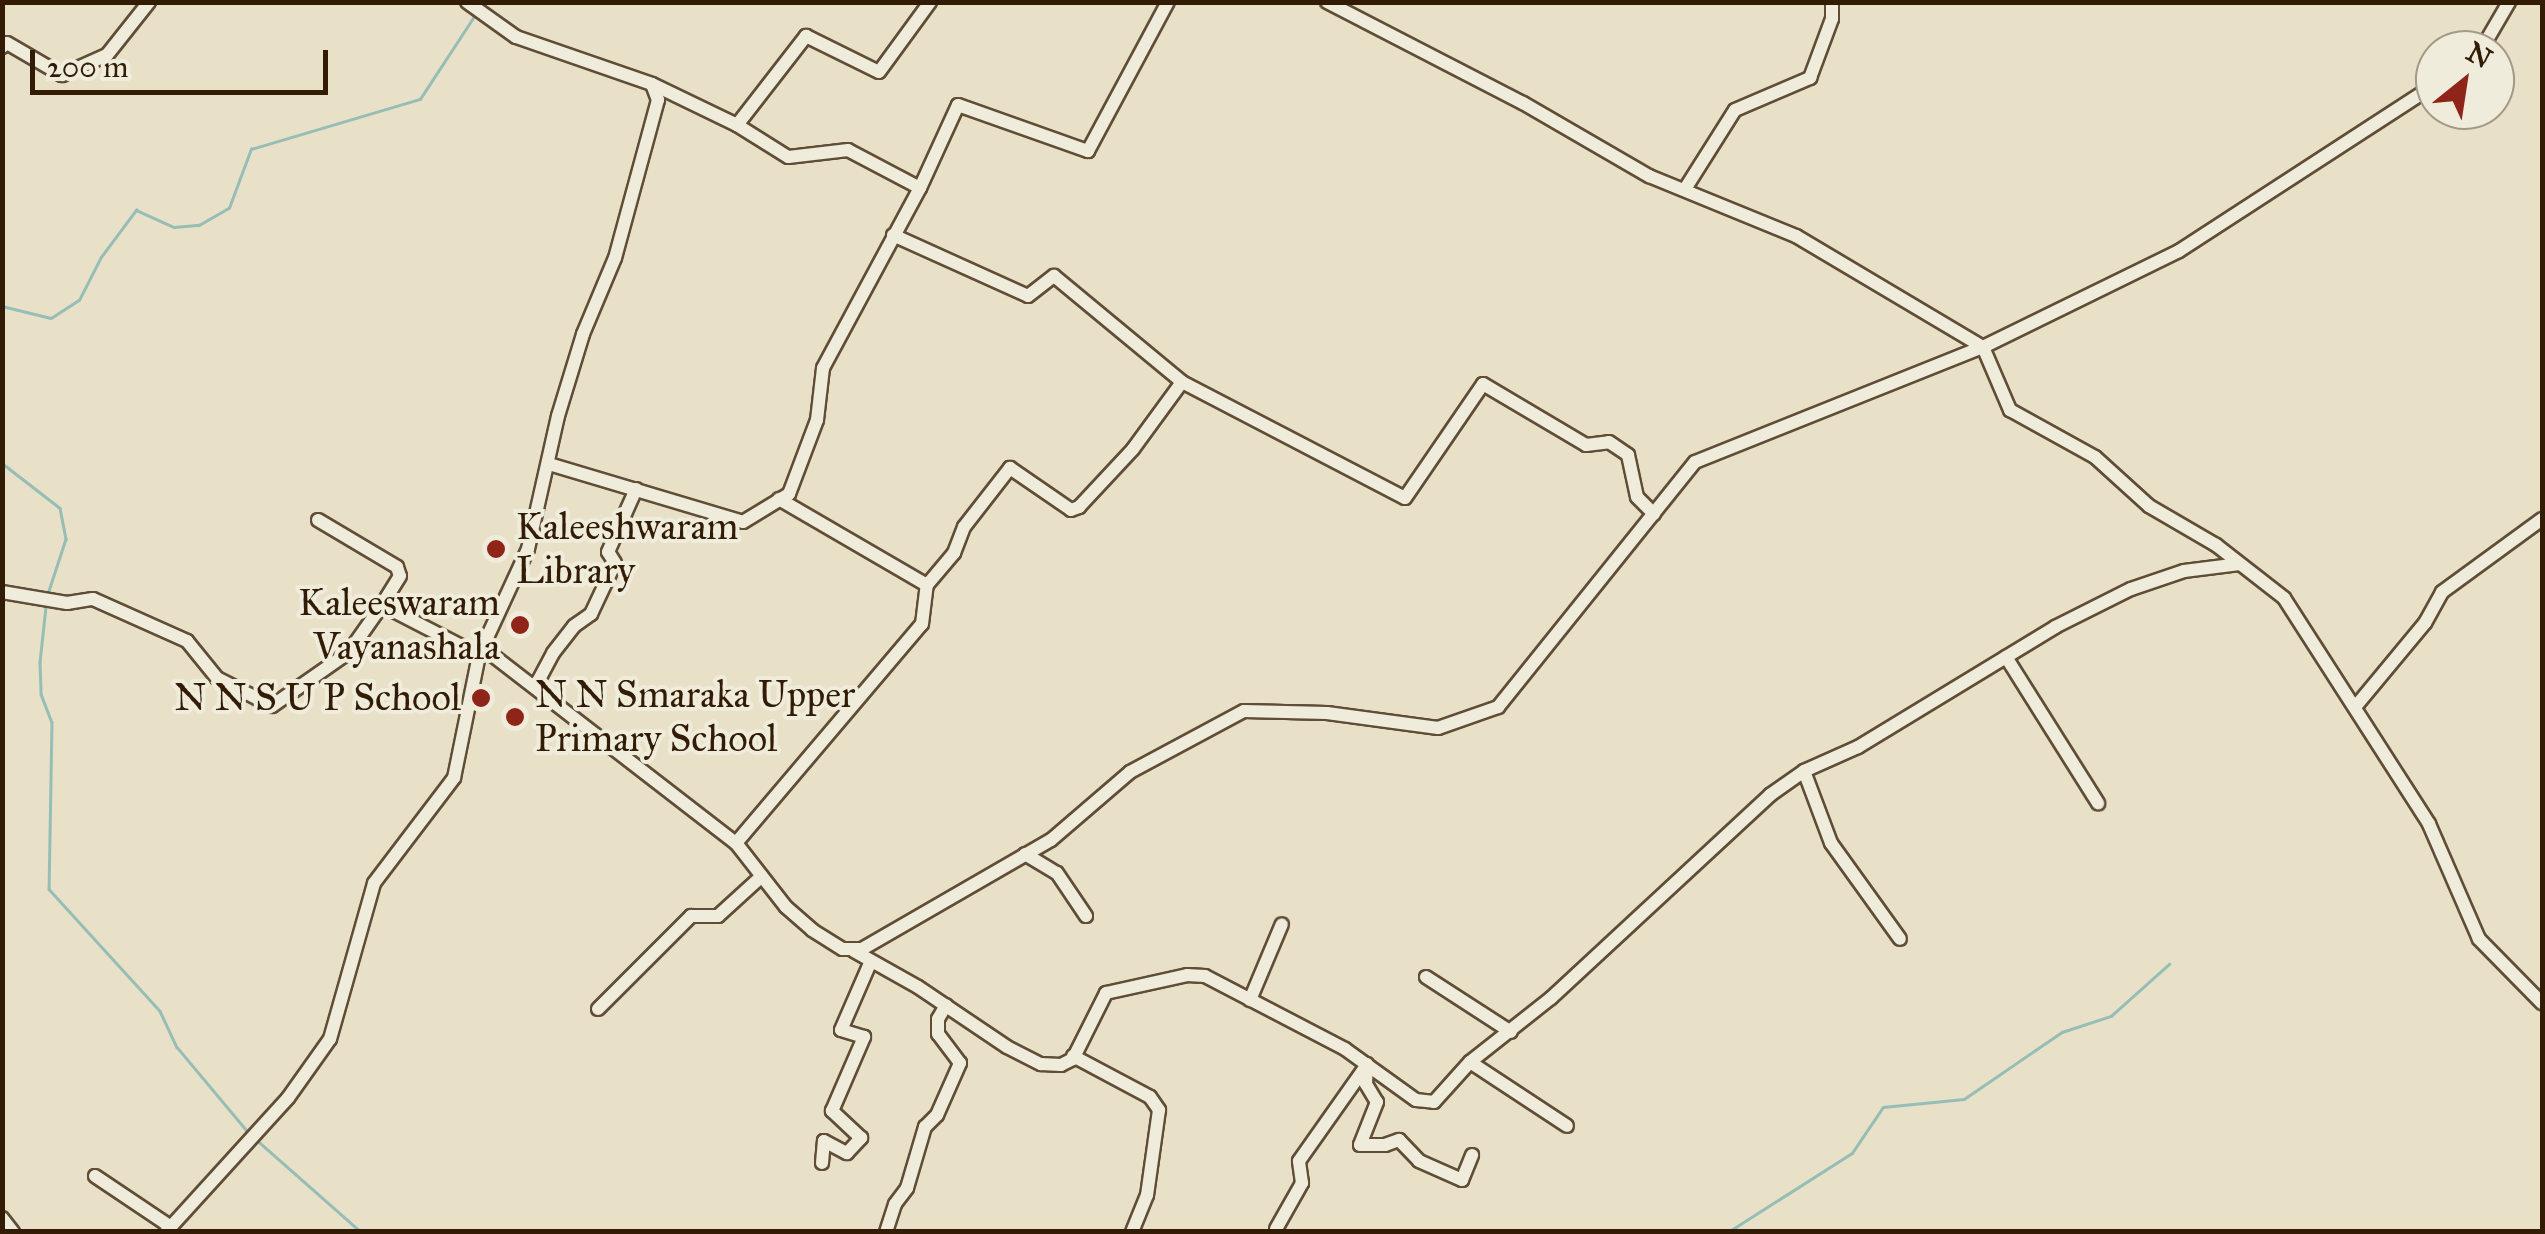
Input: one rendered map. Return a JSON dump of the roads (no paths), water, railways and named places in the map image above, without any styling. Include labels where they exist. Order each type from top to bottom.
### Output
[{"type":"street","points":[[2,46],[7,43],[62,75],[107,54],[149,2]]},
{"type":"street","points":[[467,2],[516,37],[652,84],[737,125],[788,158],[848,150],[920,188]]},
{"type":"street","points":[[737,125],[806,36],[879,72],[930,2]]},
{"type":"street","points":[[549,464],[743,522],[789,494],[817,420],[823,368],[920,188],[958,105],[1088,151],[1168,2]]},
{"type":"street","points":[[1327,2],[1523,103],[1649,176],[1796,236],[1983,346],[2010,410],[2095,456],[2149,506],[2240,564],[2284,598],[2428,824],[2479,940],[2534,989],[2542,1003]]},
{"type":"street","points":[[1685,189],[1735,110],[1810,78],[1832,19],[1832,2]]},
{"type":"street","points":[[2493,30],[2509,2]]},
{"type":"street","points":[[95,1176],[169,1229],[288,1098],[330,1038],[374,884],[454,778],[481,651],[528,549],[583,334],[615,258],[658,100],[652,84]]},
{"type":"street","points":[[854,951],[1051,840],[1130,772],[1244,711],[1327,713],[1438,728],[1498,706],[1695,462],[1983,346],[2179,251],[2415,98]]},
{"type":"street","points":[[892,235],[1028,296],[1054,276],[1182,382],[1405,498],[1483,384],[1586,445],[1609,442],[1628,455],[1637,497],[1654,514]]},
{"type":"street","points":[[736,843],[922,624],[927,585],[954,553],[964,527],[1010,468],[1071,510],[1079,507],[1133,449],[1182,382]]},
{"type":"street","points":[[535,687],[563,639],[591,614],[615,563],[608,552],[636,489]]},
{"type":"street","points":[[779,500],[927,585]]},
{"type":"street","points":[[2356,706],[2425,623],[2442,592],[2542,519]]},
{"type":"street","points":[[2,592],[66,603],[93,598],[187,641],[217,678],[272,706],[349,652],[400,576],[397,567],[318,520]]},
{"type":"street","points":[[382,605],[481,651],[535,687],[736,843],[786,908],[830,944],[854,951],[1028,1058],[1060,1065],[1074,1056],[1100,997],[1109,992],[1198,974],[1367,1064],[1425,1103],[1434,1102],[1470,1062],[1511,1032],[1649,911],[1770,795],[1804,771],[1900,722],[2006,657],[2131,589],[2184,571],[2240,564]]},
{"type":"street","points":[[2006,657],[2098,803]]},
{"type":"street","points":[[1804,771],[1831,843],[1900,939]]},
{"type":"street","points":[[1025,854],[1057,873],[1086,916]]},
{"type":"street","points":[[598,1009],[691,916],[718,916],[762,876]]},
{"type":"street","points":[[1250,1000],[1282,924]]},
{"type":"street","points":[[822,1162],[824,1141],[847,1154],[862,1138],[832,1111],[864,1037],[840,1030],[871,961]]},
{"type":"street","points":[[1426,977],[1511,1032]]},
{"type":"street","points":[[886,1232],[894,1204],[907,1188],[924,1127],[937,1115],[960,1063],[938,1034],[938,1019],[946,1006]]},
{"type":"street","points":[[1074,1056],[1150,1097],[1159,1110],[1147,1195],[1132,1232]]},
{"type":"street","points":[[1470,1062],[1567,1126]]},
{"type":"street","points":[[1367,1064],[1366,1084],[1378,1102],[1360,1144],[1385,1145],[1398,1140],[1419,1160],[1462,1180],[1472,1155]]},
{"type":"street","points":[[1276,1229],[1302,1183],[1299,1161],[1367,1064]]},
{"type":"street","points":[[2,1218],[13,1232]]},
{"type":"waterway","points":[[2,306],[51,318],[79,300],[101,257],[136,210],[174,227],[199,225],[229,208],[251,149],[420,99],[475,15]]},
{"type":"waterway","points":[[2,463],[60,508],[66,539],[48,594]]},
{"type":"waterway","points":[[46,607],[40,662],[41,694],[52,722],[49,889],[160,1011],[177,1047],[248,1132]]},
{"type":"waterway","points":[[1728,1232],[1852,1153],[1883,1107],[1964,1099],[2062,1032],[2111,1016],[2169,964]]},
{"type":"waterway","points":[[259,1142],[361,1232]]},
{"type":"place","name":"Kaleeshwaram Library","points":[[496,549]]},
{"type":"place","name":"Kaleeswaram Vayanashala","points":[[520,625]]},
{"type":"place","name":"N N S U P School","points":[[481,698]]},
{"type":"place","name":"N N Smaraka Upper Primary School","points":[[515,717]]}]
